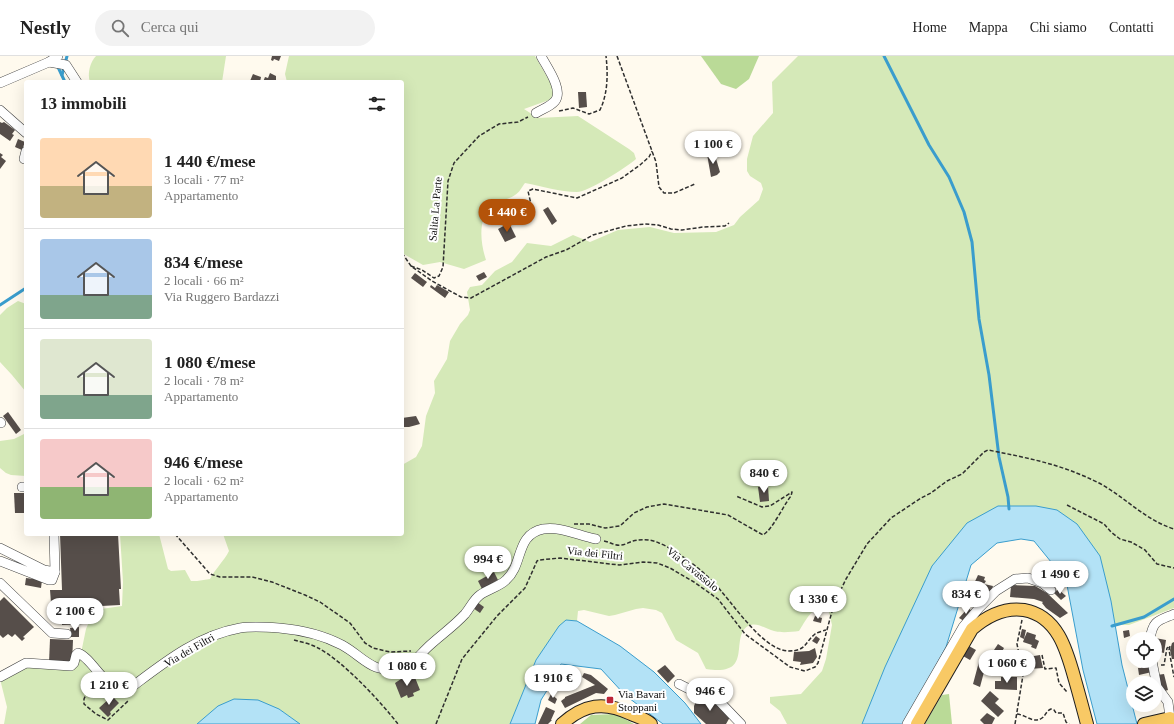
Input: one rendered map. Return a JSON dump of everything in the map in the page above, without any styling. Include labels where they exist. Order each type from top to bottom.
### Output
[{"type":"main road","points":[[917,724],[972,629],[985,618],[1006,610],[1020,609],[1045,618],[1053,626],[1066,649],[1087,724]]},
{"type":"main road","points":[[562,724],[574,714],[595,706],[607,705],[620,708],[651,724]]},
{"type":"main road","points":[[1144,724],[1170,719]]},
{"type":"street","points":[[0,83],[49,62],[58,56]]},
{"type":"street","points":[[536,113],[554,103],[557,99],[558,92],[556,83],[541,56]]},
{"type":"street","points":[[49,62],[66,65],[76,80]]},
{"type":"street","points":[[0,110],[24,131]]},
{"type":"street","points":[[0,677],[26,663],[71,666],[74,663],[78,653],[83,656],[95,670],[115,688],[125,692],[165,662],[187,648],[217,634],[241,628],[299,629],[323,635],[344,646],[364,662],[377,668],[401,668],[417,659],[424,650],[456,624],[479,596],[506,580],[515,569],[522,548],[529,535],[543,529],[560,529],[596,539]]},
{"type":"street","points":[[0,561],[52,580],[55,572],[54,536]]},
{"type":"street","points":[[0,548],[44,570],[55,572]]},
{"type":"street","points":[[907,724],[963,627],[996,591],[1015,579],[1028,578],[1042,583],[1051,590]]},
{"type":"street","points":[[0,583],[52,633],[67,634]]},
{"type":"street","points":[[1152,632],[1154,625],[1157,622],[1174,614]]},
{"type":"street","points":[[1154,668],[1157,687],[1168,702],[1170,719]]},
{"type":"street","points":[[679,684],[689,689],[703,691],[719,701],[741,724]]},
{"type":"path","points":[[558,111],[573,108],[589,114],[600,110],[605,99],[607,86],[606,56]]},
{"type":"path","points":[[617,56],[656,162],[660,187],[664,193],[674,193],[695,184]]},
{"type":"path","name":"Salita La Parte","points":[[411,266],[422,270],[434,278],[439,276],[442,267],[448,181],[454,163],[460,155],[479,136],[499,124],[518,122],[536,113]]},
{"type":"path","points":[[534,213],[528,196],[528,191],[533,189],[577,198],[622,178],[640,165],[652,151]]},
{"type":"path","points":[[404,256],[411,266],[432,281],[461,298],[472,298],[546,257],[566,250],[593,235],[626,226],[645,224],[682,230],[725,226],[729,224],[729,222]]},
{"type":"path","points":[[826,630],[834,604],[846,579],[867,544],[882,527],[899,512],[931,493],[947,481],[962,474],[984,452],[988,450],[1058,465],[1100,484],[1160,525],[1174,529]]},
{"type":"path","points":[[575,528],[573,524],[576,523],[605,528],[620,526],[634,514],[647,507],[664,504],[728,515],[763,535],[768,532],[775,522],[792,492],[770,506],[762,507],[736,496]]},
{"type":"path","points":[[1067,505],[1104,524],[1120,539],[1131,542],[1145,550],[1157,564],[1174,568]]},
{"type":"path","points":[[177,536],[210,574],[220,578],[252,577],[272,582],[305,594],[320,602],[350,623],[364,643],[373,648],[390,652],[424,650]]},
{"type":"path","name":"Via Cavassolo","points":[[596,539],[616,545],[624,545],[646,539],[674,550],[713,582],[761,638],[776,647],[787,651],[800,649],[808,644],[816,633],[826,630]]},
{"type":"path","name":"Via dei Filtri","points":[[436,724],[462,659],[524,588],[537,561],[539,560],[560,558],[619,565],[643,562],[657,563],[670,568],[694,582],[718,599],[745,634],[796,670],[805,671],[815,667],[822,653],[826,630]]},
{"type":"path","points":[[1015,724],[1022,675],[1017,644],[1021,617]]},
{"type":"path","points":[[290,639],[317,648],[334,659],[388,711],[398,724]]},
{"type":"path","points":[[1162,665],[1164,665],[1167,648],[1170,646],[1169,650],[1174,676]]},
{"type":"path","points":[[1042,655],[1046,669],[1056,668],[1059,683],[1073,698],[1080,698]]},
{"type":"path","points":[[95,670],[84,699],[84,704],[96,714],[108,720],[133,698]]},
{"type":"path","points":[[1017,714],[1023,715],[1032,720],[1036,720],[1042,718],[1046,712],[1051,709],[1056,713],[1063,713],[1066,722],[1069,724]]},
{"type":"green space","points":[[96,56],[226,56],[222,80],[90,80],[89,75],[92,61]]},
{"type":"green space","points":[[289,56],[535,56],[553,87],[554,93],[552,99],[524,109],[538,118],[578,116],[629,149],[634,153],[636,159],[625,168],[582,191],[564,191],[525,183],[511,198],[495,204],[485,215],[481,237],[486,260],[464,269],[440,262],[423,265],[404,254],[404,80],[286,80],[285,74]]},
{"type":"green space","points":[[701,56],[759,56],[749,79],[736,89],[721,84]]},
{"type":"green space","points":[[798,56],[1174,56],[1174,608],[1129,625],[1114,625],[1111,601],[998,506],[903,629],[885,667],[862,724],[787,724],[780,711],[770,703],[770,697],[801,694],[822,671],[826,659],[832,625],[829,612],[823,609],[815,610],[811,613],[799,631],[780,632],[755,624],[748,626],[740,639],[736,662],[731,667],[721,670],[706,669],[698,653],[676,640],[662,613],[656,610],[643,608],[609,616],[584,610],[578,611],[577,621],[566,620],[536,660],[510,724],[300,724],[279,709],[197,724],[4,724],[7,707],[0,679],[27,665],[80,658],[86,629],[94,610],[122,606],[123,582],[120,536],[160,536],[168,569],[171,571],[185,570],[191,581],[197,581],[210,579],[225,558],[229,551],[224,536],[404,536],[404,464],[416,457],[422,446],[426,416],[435,393],[434,381],[447,359],[450,341],[470,310],[467,292],[470,287],[482,285],[495,271],[512,262],[527,243],[551,246],[573,235],[590,242],[618,230],[650,227],[674,233],[716,232],[734,225],[740,217],[759,200],[763,189],[761,183],[750,176],[747,171],[747,159],[753,136],[773,113],[772,82]]},
{"type":"green space","points":[[18,301],[24,303],[24,390],[0,362],[0,315],[7,308]]},
{"type":"green space","points":[[24,434],[24,476],[11,475],[0,468],[0,441],[14,439]]},
{"type":"green space","points":[[949,694],[952,724],[925,724],[942,695]]},
{"type":"green space","points":[[616,714],[634,724],[580,724],[591,715]]},
{"type":"water","points":[[998,506],[1036,506],[1057,510],[1077,524],[1100,556],[1111,601],[1126,681],[1126,712],[1134,712],[1137,724],[1097,724],[1083,670],[1067,585],[1056,568],[1034,541],[1021,539],[997,543],[971,565],[946,647],[905,724],[862,724],[885,667],[932,566],[967,523]]},
{"type":"water","points":[[566,620],[577,621],[620,646],[654,672],[685,703],[701,724],[663,724],[625,695],[601,669],[561,664],[541,700],[535,724],[510,724],[536,660],[559,626]]},
{"type":"water","points":[[234,699],[258,700],[279,709],[300,724],[197,724],[218,706]]},
{"type":"building","points":[[272,56],[281,56],[279,61],[274,59],[273,61],[271,60]]},
{"type":"building","points":[[270,73],[276,76],[276,80],[264,80],[265,77],[268,78]]},
{"type":"building","points":[[253,74],[261,77],[260,80],[250,80]]},
{"type":"building","points":[[578,92],[586,92],[587,107],[579,108]]},
{"type":"building","points":[[0,122],[4,122],[15,130],[10,141],[0,134]]},
{"type":"building","points":[[18,139],[24,142],[22,150],[15,147]]},
{"type":"building","points":[[714,152],[720,172],[711,177],[707,154]]},
{"type":"building","points":[[0,153],[3,155],[1,157],[6,161],[0,169]]},
{"type":"building","points":[[548,207],[557,221],[552,225],[543,210]]},
{"type":"building","points":[[509,223],[516,237],[505,242],[498,229]]},
{"type":"building","points":[[484,272],[487,277],[479,281],[476,276]]},
{"type":"building","points":[[415,273],[427,282],[423,287],[411,278]]},
{"type":"building","points":[[431,285],[435,288],[437,285],[449,292],[445,298],[430,287]]},
{"type":"building","points":[[8,412],[21,430],[16,434],[3,416]]},
{"type":"building","points":[[416,416],[420,424],[404,427],[404,418]]},
{"type":"building","points":[[768,486],[769,501],[760,502],[758,487]]},
{"type":"building","points":[[14,493],[24,493],[24,513],[15,513]]},
{"type":"building","points":[[60,536],[118,536],[121,589],[119,589],[120,605],[83,607],[84,624],[62,625],[62,620],[57,616],[52,616],[50,590],[62,590]]},
{"type":"building","points":[[494,572],[498,580],[482,589],[478,581]]},
{"type":"building","points":[[978,575],[985,577],[984,580],[986,581],[984,584],[993,586],[991,592],[971,590]]},
{"type":"building","points":[[26,578],[42,580],[41,588],[25,585]]},
{"type":"building","points":[[1011,586],[1035,586],[1047,593],[1068,613],[1060,618],[1046,608],[1042,603],[1043,602],[1034,599],[1010,597]]},
{"type":"building","points":[[1058,589],[1066,596],[1061,600],[1054,593]]},
{"type":"building","points":[[987,592],[983,603],[978,605],[972,603],[973,594]]},
{"type":"building","points":[[4,597],[34,627],[23,637],[25,638],[22,641],[15,634],[12,637],[8,634],[3,638],[0,635],[0,601]]},
{"type":"building","points":[[477,602],[484,607],[480,613],[473,608]]},
{"type":"building","points":[[968,608],[972,611],[964,621],[959,618]]},
{"type":"building","points":[[815,616],[822,618],[821,623],[813,621]]},
{"type":"building","points":[[79,627],[79,637],[71,637],[70,628]]},
{"type":"building","points":[[1022,629],[1026,630],[1024,639],[1020,637]]},
{"type":"building","points":[[1129,630],[1129,632],[1126,632],[1126,637],[1124,638],[1123,631]]},
{"type":"building","points":[[1027,632],[1036,635],[1035,639],[1039,641],[1036,649],[1031,647],[1032,645],[1023,642]]},
{"type":"building","points":[[816,636],[820,639],[817,644],[812,641]]},
{"type":"building","points":[[50,639],[73,640],[72,664],[49,663]]},
{"type":"building","points":[[1162,639],[1166,640],[1164,653],[1162,653]]},
{"type":"building","points":[[1174,642],[1174,659],[1172,659],[1170,650],[1172,643]]},
{"type":"building","points":[[998,644],[1004,648],[999,657],[992,653]]},
{"type":"building","points":[[969,646],[976,650],[970,660],[963,656]]},
{"type":"building","points":[[815,648],[817,657],[813,663],[800,665],[801,662],[793,661],[794,652],[809,651]]},
{"type":"building","points":[[1040,655],[1043,668],[1029,669],[1028,657]]},
{"type":"building","points":[[980,658],[992,662],[989,674],[984,672],[980,687],[973,684]]},
{"type":"building","points":[[995,662],[1005,664],[1003,672],[1001,673],[993,670]]},
{"type":"building","points":[[665,665],[675,676],[668,683],[657,671]]},
{"type":"building","points":[[1138,668],[1151,668],[1152,672],[1139,675]]},
{"type":"building","points":[[584,673],[591,675],[608,689],[604,694],[596,693],[565,708],[561,701],[565,697],[595,685],[582,677]]},
{"type":"building","points":[[1164,674],[1168,690],[1162,692],[1162,676],[1157,675]]},
{"type":"building","points":[[414,675],[420,690],[413,693],[414,696],[408,698],[407,695],[401,698],[395,683],[404,677],[405,679]]},
{"type":"building","points":[[1001,677],[1017,677],[1017,690],[995,689],[995,681],[1001,681]]},
{"type":"building","points":[[990,691],[999,699],[995,703],[1004,711],[998,717],[981,701]]},
{"type":"building","points":[[551,694],[557,699],[555,704],[548,700]]},
{"type":"building","points":[[699,694],[709,698],[709,701],[718,706],[730,717],[726,724],[706,724],[694,713],[694,706]]},
{"type":"building","points":[[112,696],[119,703],[110,712],[111,714],[108,717],[99,708]]},
{"type":"building","points":[[546,707],[555,711],[552,720],[548,724],[538,724]]},
{"type":"building","points":[[987,713],[995,718],[992,724],[984,724],[980,720]]},
{"type":"waterway","points":[[62,75],[67,56]]},
{"type":"waterway","points":[[884,56],[929,145],[949,177],[964,212],[972,242],[979,319],[989,375],[999,457],[1008,497],[1009,509]]},
{"type":"waterway","points":[[57,65],[64,80]]},
{"type":"waterway","points":[[0,305],[24,289]]},
{"type":"waterway","points":[[1112,626],[1144,617],[1174,599]]},
{"type":"place","name":"Via Bavari Stoppani","points":[[610,700]]}]
